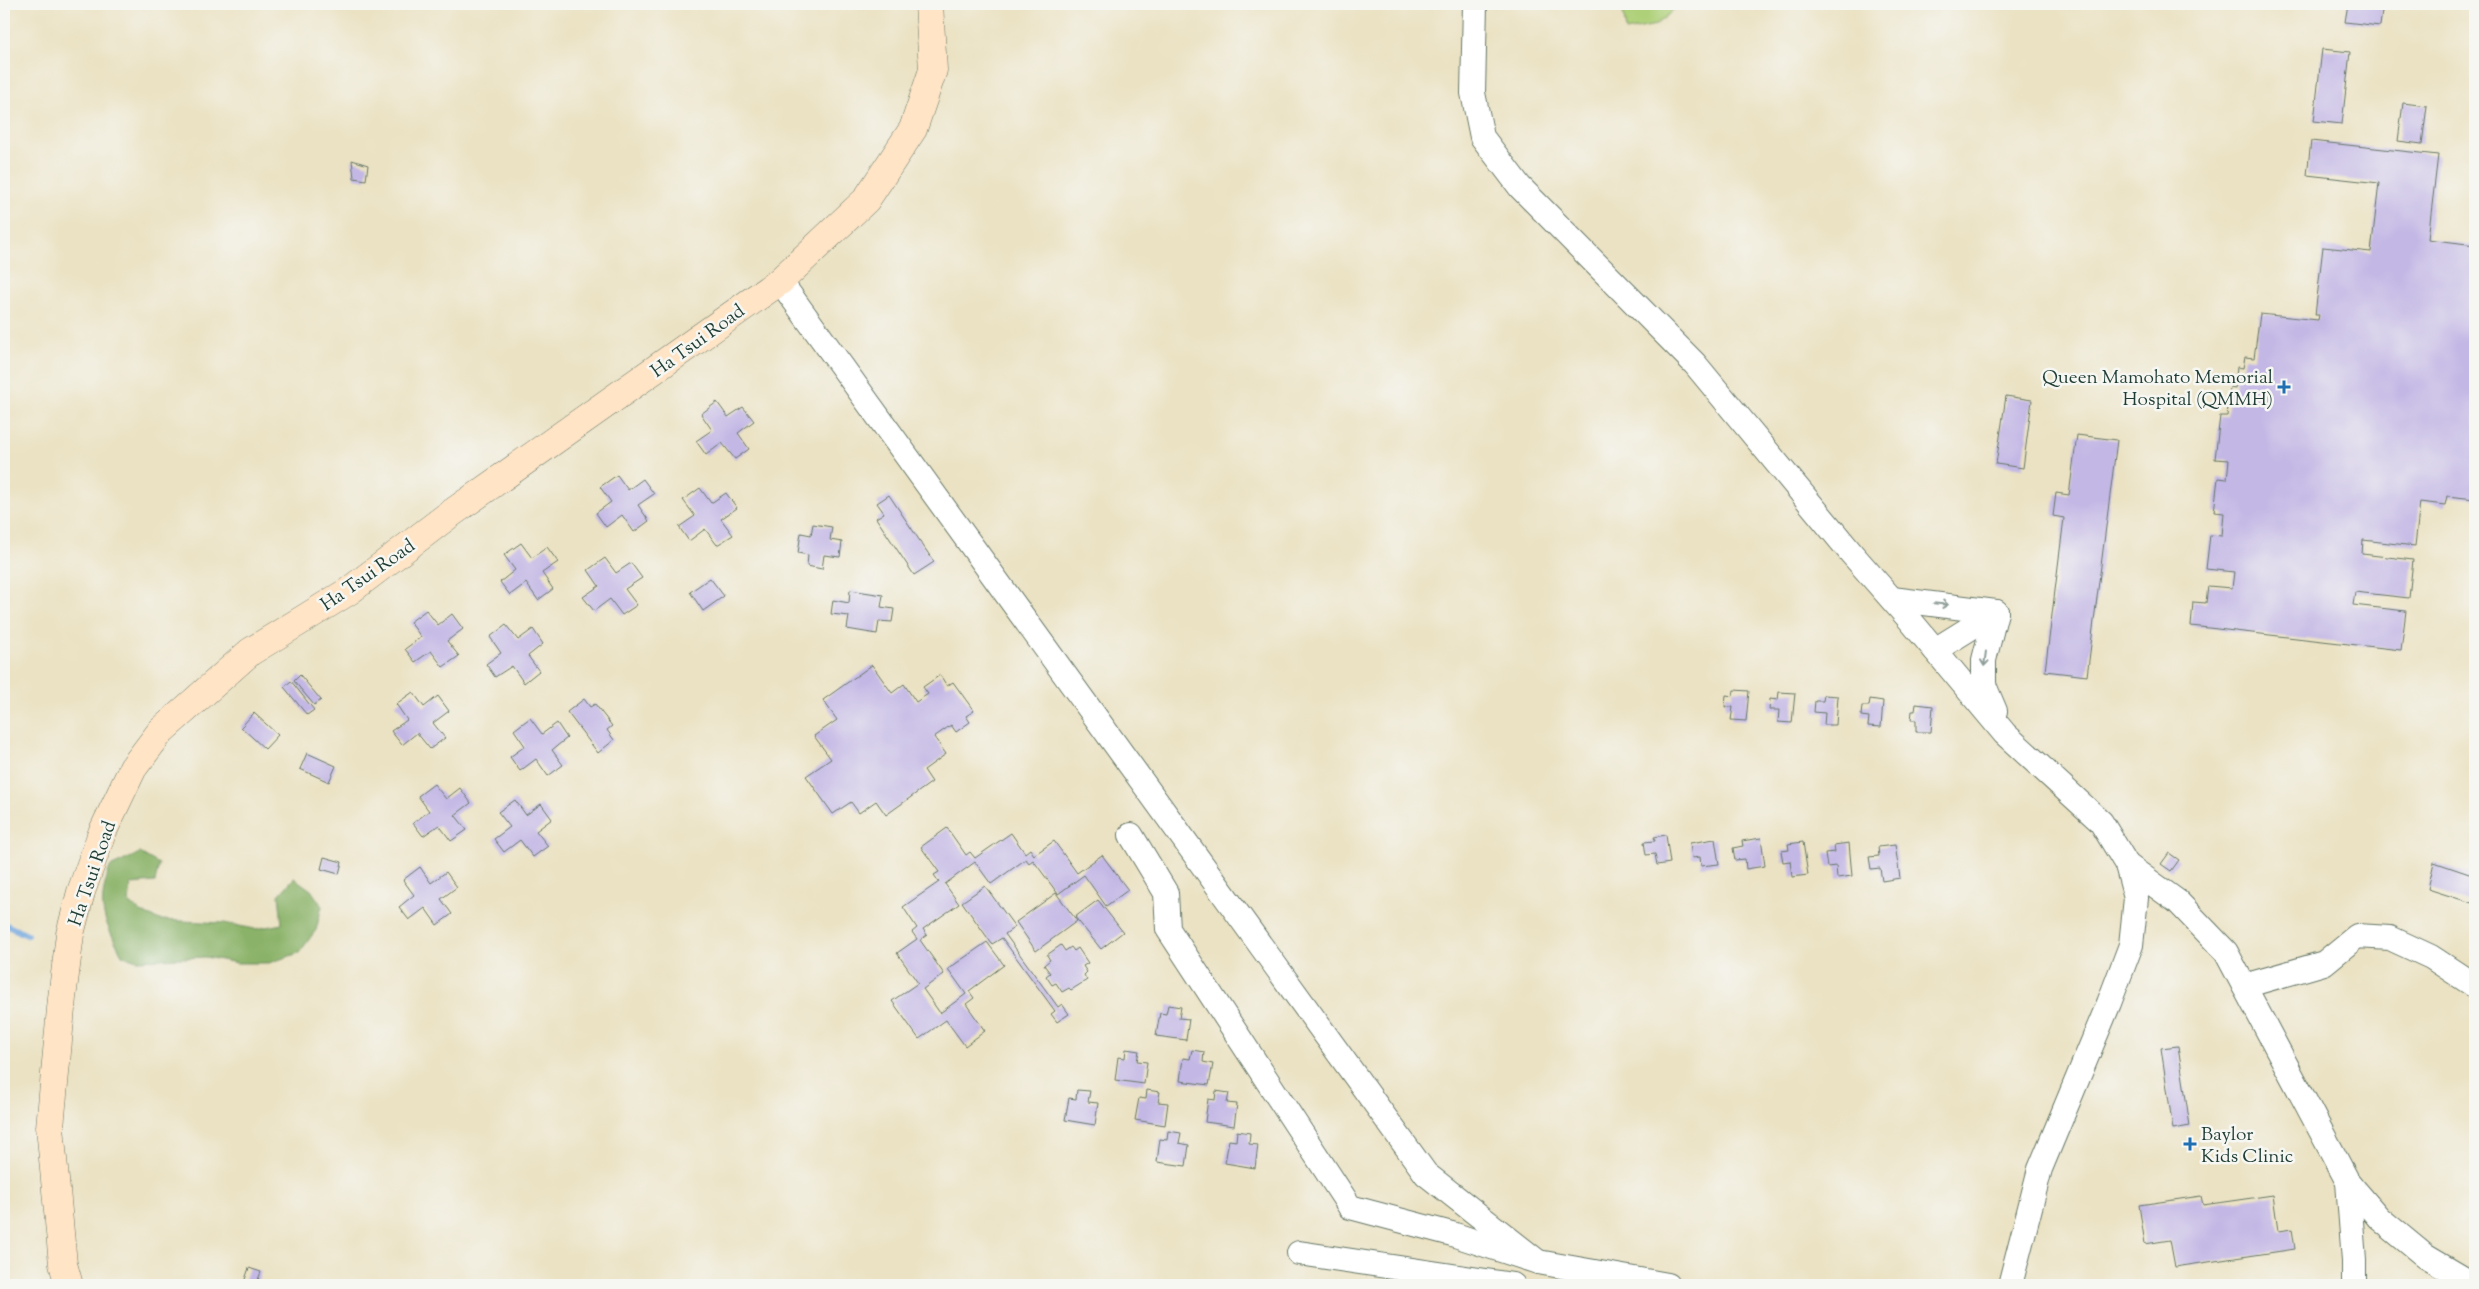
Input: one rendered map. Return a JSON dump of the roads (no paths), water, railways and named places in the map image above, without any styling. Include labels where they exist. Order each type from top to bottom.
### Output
[{"type":"street","name":"Ha Tsui Road","points":[[69,1285],[63,1264],[50,1127],[62,998],[70,934],[80,892],[102,832],[132,768],[161,731],[250,652],[348,591],[446,517],[780,281],[866,200],[913,129],[933,70],[929,4]]},
{"type":"street","points":[[1475,4],[1473,93],[1482,137],[1520,186],[1695,364],[2005,734],[2101,822],[2127,865],[2136,898],[2131,945],[2040,1169],[2010,1285]]},
{"type":"street","points":[[780,281],[1426,1174],[1538,1262]]},
{"type":"street","points":[[1892,599],[1996,612]]},
{"type":"street","points":[[1936,650],[1996,612]]},
{"type":"street","points":[[1996,612],[1984,660],[1984,685],[2005,734]]},
{"type":"street","points":[[1131,835],[1166,893],[1168,929],[1350,1206],[1452,1234],[1538,1262],[1668,1285]]},
{"type":"street","points":[[2127,865],[2178,902],[2226,952],[2348,1182],[2379,1218],[2424,1256],[2474,1285]]},
{"type":"street","points":[[2244,986],[2324,963],[2357,936],[2390,938],[2431,957],[2475,986]]},
{"type":"street","points":[[2348,1182],[2354,1285]]},
{"type":"street","points":[[1299,1253],[1514,1285]]},
{"type":"waterway","points":[[4,924],[27,935]]},
{"type":"place","name":"Queen Mamohato Memorial Hospital (QMMH)","points":[[2284,387]]},
{"type":"place","name":"Baylor Kids Clinic","points":[[2190,1144]]}]
